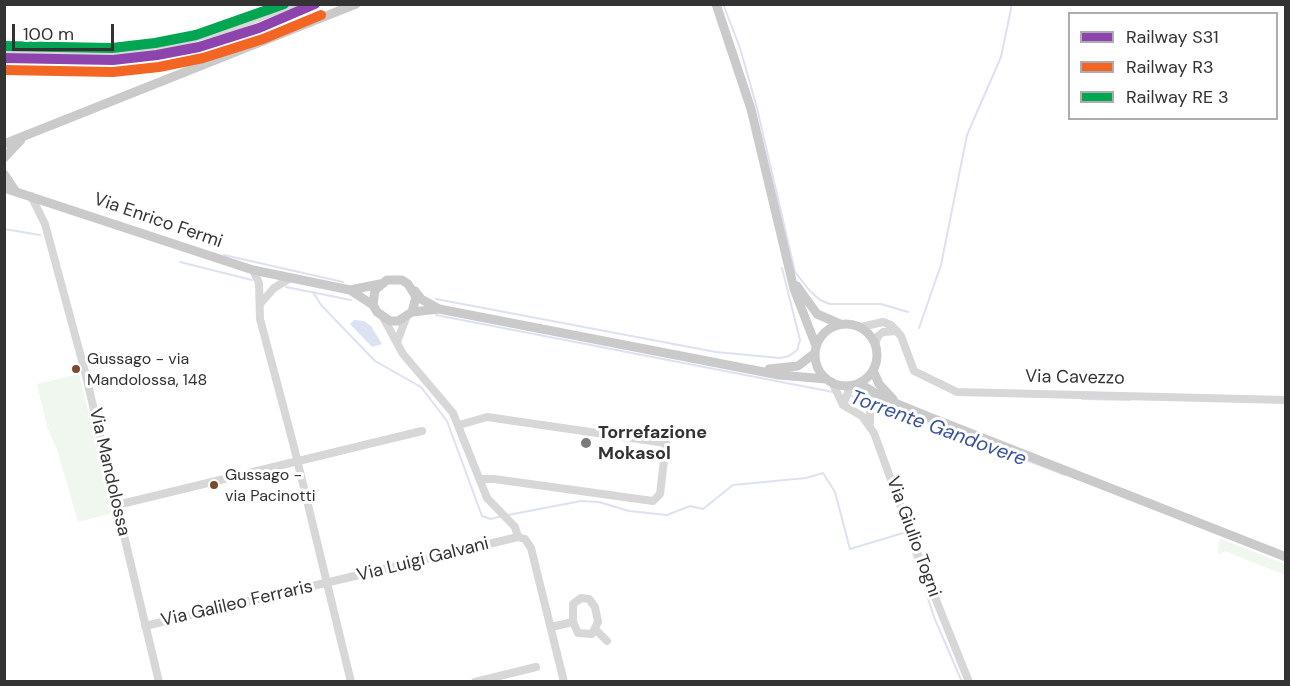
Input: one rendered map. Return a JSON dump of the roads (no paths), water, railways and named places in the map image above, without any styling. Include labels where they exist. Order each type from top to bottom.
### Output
[{"type":"main road","points":[[4,144],[356,4]]},
{"type":"main road","points":[[716,4],[744,83],[794,290],[816,350],[818,369],[831,383]]},
{"type":"main road","points":[[4,158],[27,135]]},
{"type":"main road","points":[[4,174],[16,192]]},
{"type":"main road","name":"Via Enrico Fermi","points":[[4,188],[253,270],[350,290]]},
{"type":"main road","points":[[790,272],[802,296],[817,314],[840,324],[861,327],[871,337],[877,357],[873,370],[853,386]]},
{"type":"main road","points":[[350,290],[380,284],[387,280],[402,280],[421,299],[439,309],[853,386],[1286,557]]},
{"type":"main road","points":[[380,284],[373,297],[374,304],[383,318],[390,321],[439,309]]},
{"type":"main road","points":[[350,290],[374,304]]},
{"type":"main road","points":[[409,315],[416,297],[413,290]]},
{"type":"main road","points":[[758,370],[798,366],[816,350],[826,331],[840,324]]},
{"type":"main road","points":[[873,370],[879,384],[900,404]]},
{"type":"street","points":[[4,49],[115,53],[167,45],[232,28],[294,4]]},
{"type":"street","name":"Via Mandolossa","points":[[31,196],[43,217],[54,256],[159,681]]},
{"type":"street","points":[[253,270],[259,283],[260,319],[298,461],[351,681]]},
{"type":"street","points":[[259,307],[264,297],[289,279]]},
{"type":"street","points":[[397,342],[409,315]]},
{"type":"street","name":"Via Luigi Galvani","points":[[383,318],[403,354],[447,405],[459,424],[492,505],[515,527],[518,537]]},
{"type":"street","points":[[861,327],[883,322],[897,331]]},
{"type":"street","points":[[875,345],[878,336],[883,332],[897,331]]},
{"type":"street","name":"Via Cavezzo","points":[[897,331],[906,345],[909,364],[914,371],[957,392],[1286,400]]},
{"type":"street","points":[[831,383],[843,405],[862,416],[870,424]]},
{"type":"street","points":[[843,405],[853,386]]},
{"type":"street","name":"Via Giulio Togni","points":[[870,404],[870,424],[969,681]]},
{"type":"street","points":[[459,424],[487,417],[666,443],[660,494],[653,501],[480,479]]},
{"type":"street","points":[[117,505],[422,431]]},
{"type":"street","name":"Via Luigi Galvani","points":[[328,583],[518,537],[525,539],[531,548],[564,681]]},
{"type":"street","name":"Via Galileo Ferraris","points":[[145,626],[328,583]]},
{"type":"street","points":[[581,598],[590,600],[597,615],[596,630],[592,634],[583,635],[575,629],[573,622],[573,604],[581,598]]},
{"type":"street","points":[[551,627],[573,622]]},
{"type":"street","points":[[596,630],[608,641]]},
{"type":"street","points":[[476,681],[536,667]]},
{"type":"water","points":[[354,320],[364,321],[371,326],[382,344],[372,347],[350,324]]},
{"type":"waterway","points":[[723,4],[740,48],[757,108],[795,272],[809,290],[820,300],[830,304],[881,304],[908,312]]},
{"type":"waterway","points":[[919,328],[941,265],[967,135],[1001,57],[1012,4]]},
{"type":"waterway","name":"Torrente Gandovere","points":[[4,229],[40,235]]},
{"type":"waterway","points":[[224,255],[343,282]]},
{"type":"waterway","name":"Torrente Gandovere","points":[[180,262],[252,280]]},
{"type":"waterway","points":[[436,299],[716,352],[780,358],[789,356],[797,350],[800,340],[782,268]]},
{"type":"waterway","name":"Torrente Gandovere","points":[[286,287],[351,300]]},
{"type":"waterway","points":[[313,292],[321,305],[375,361],[421,387],[447,421],[482,516],[491,519],[502,516]]},
{"type":"waterway","name":"Torrente Gandovere","points":[[436,315],[833,392]]},
{"type":"waterway","name":"Torrente Gandovere","points":[[848,395],[880,404],[1065,475]]},
{"type":"waterway","points":[[1082,399],[1130,400]]},
{"type":"waterway","points":[[508,515],[581,501],[599,502],[629,511],[667,515],[690,506],[703,509],[733,485],[806,478],[823,473],[835,492],[850,549],[903,533],[907,535],[934,617],[962,682]]},
{"type":"rail line","name":"S31","points":[[4,58],[113,60],[157,55],[199,47],[259,28],[315,4]]},
{"type":"rail line","name":"R3","points":[[4,70],[113,72],[159,67],[203,58],[263,39],[321,15]]},
{"type":"place","name":"Gussago - via Mandolossa, 148","points":[[76,369]]},
{"type":"place","name":"Torrefazione Mokasol","points":[[586,443]]},
{"type":"place","name":"Gussago - via Pacinotti","points":[[214,485]]}]
